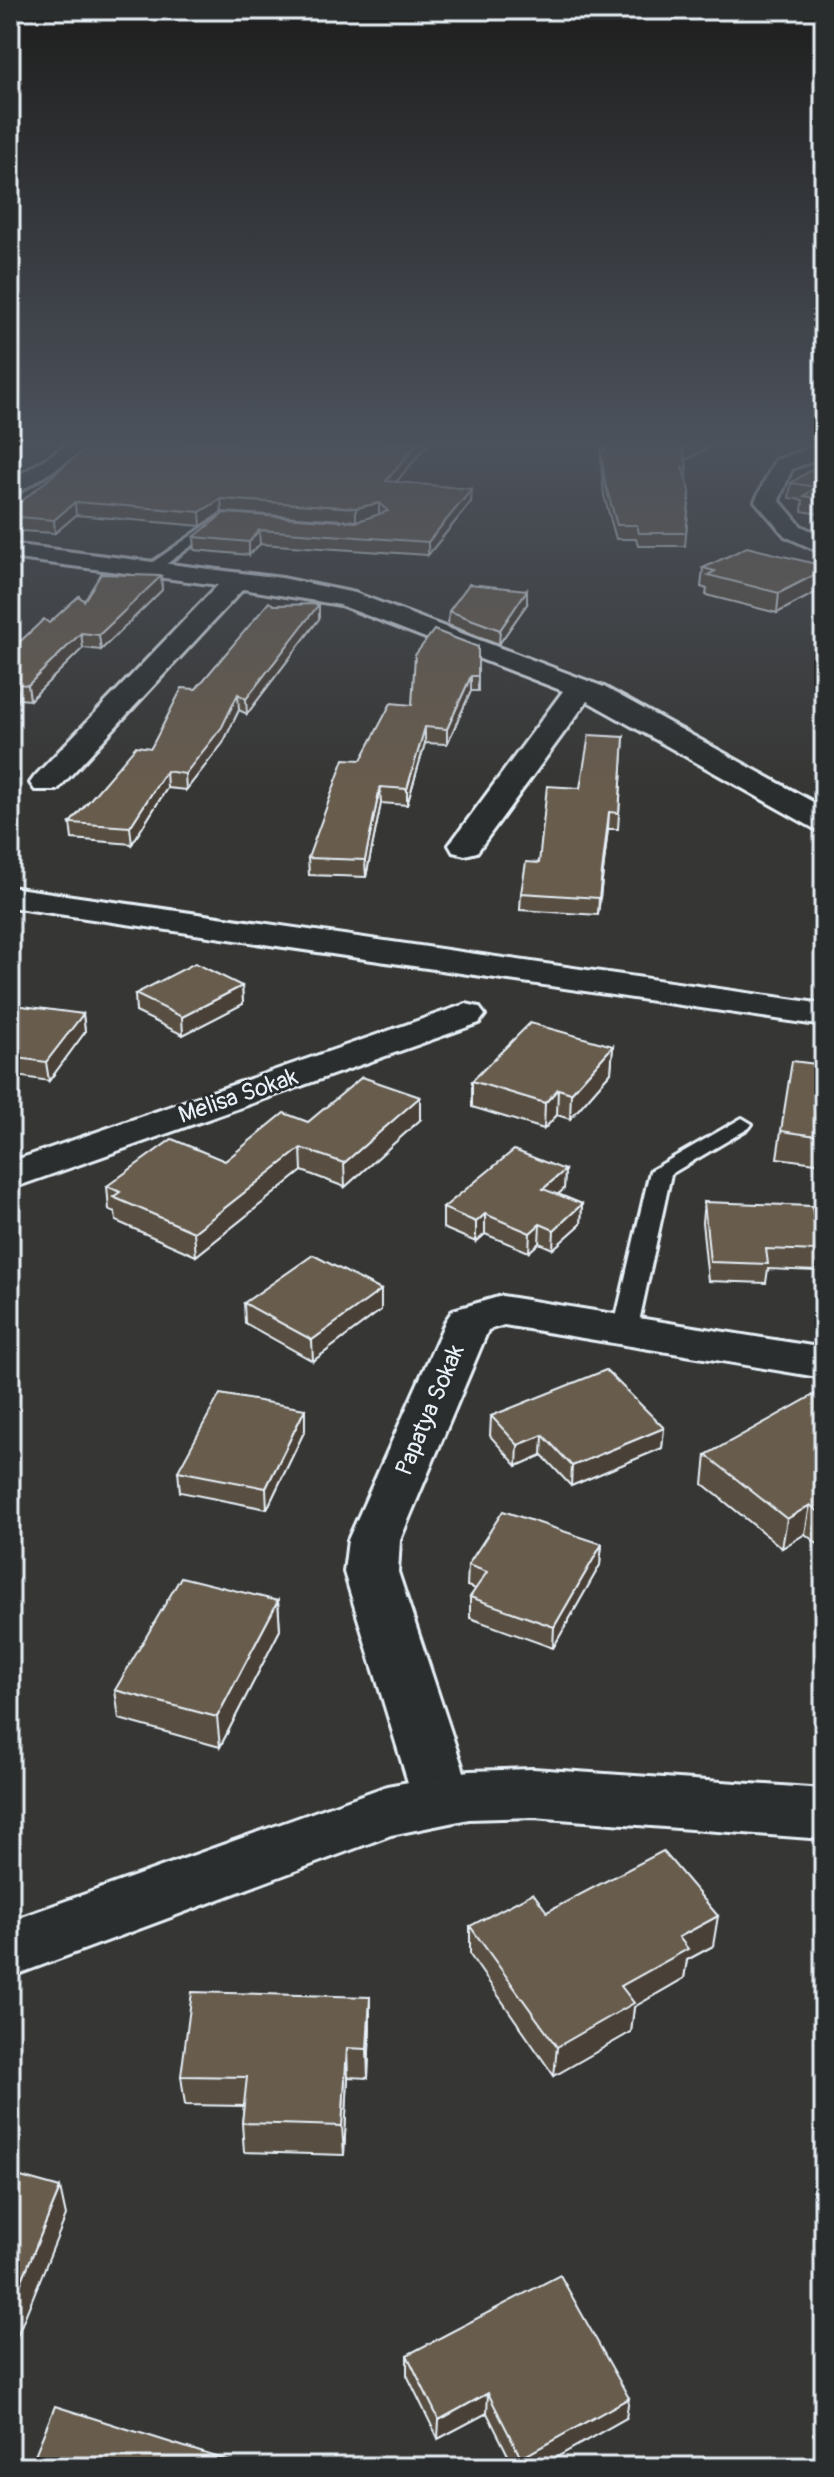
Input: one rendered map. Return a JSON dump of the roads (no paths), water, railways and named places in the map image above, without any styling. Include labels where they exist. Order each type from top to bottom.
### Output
[{"type":"street","points":[[69,559],[237,580],[346,598],[576,686],[824,821]]},
{"type":"street","points":[[46,783],[237,580]]},
{"type":"street","points":[[465,845],[578,694],[576,686]]},
{"type":"street","points":[[10,873],[824,990]]},
{"type":"street","points":[[10,897],[824,1015]]},
{"type":"street","name":"Melisa Sokak","points":[[10,1176],[466,1015]]},
{"type":"street","name":"Papatya Sokak","points":[[443,1799],[371,1572],[374,1540],[469,1320],[502,1310],[824,1363]]},
{"type":"street","points":[[10,1949],[387,1811],[443,1799],[533,1793],[824,1814]]},
{"type":"lane","points":[[151,569],[165,559]]},
{"type":"lane","points":[[625,1331],[661,1171],[742,1124]]}]
